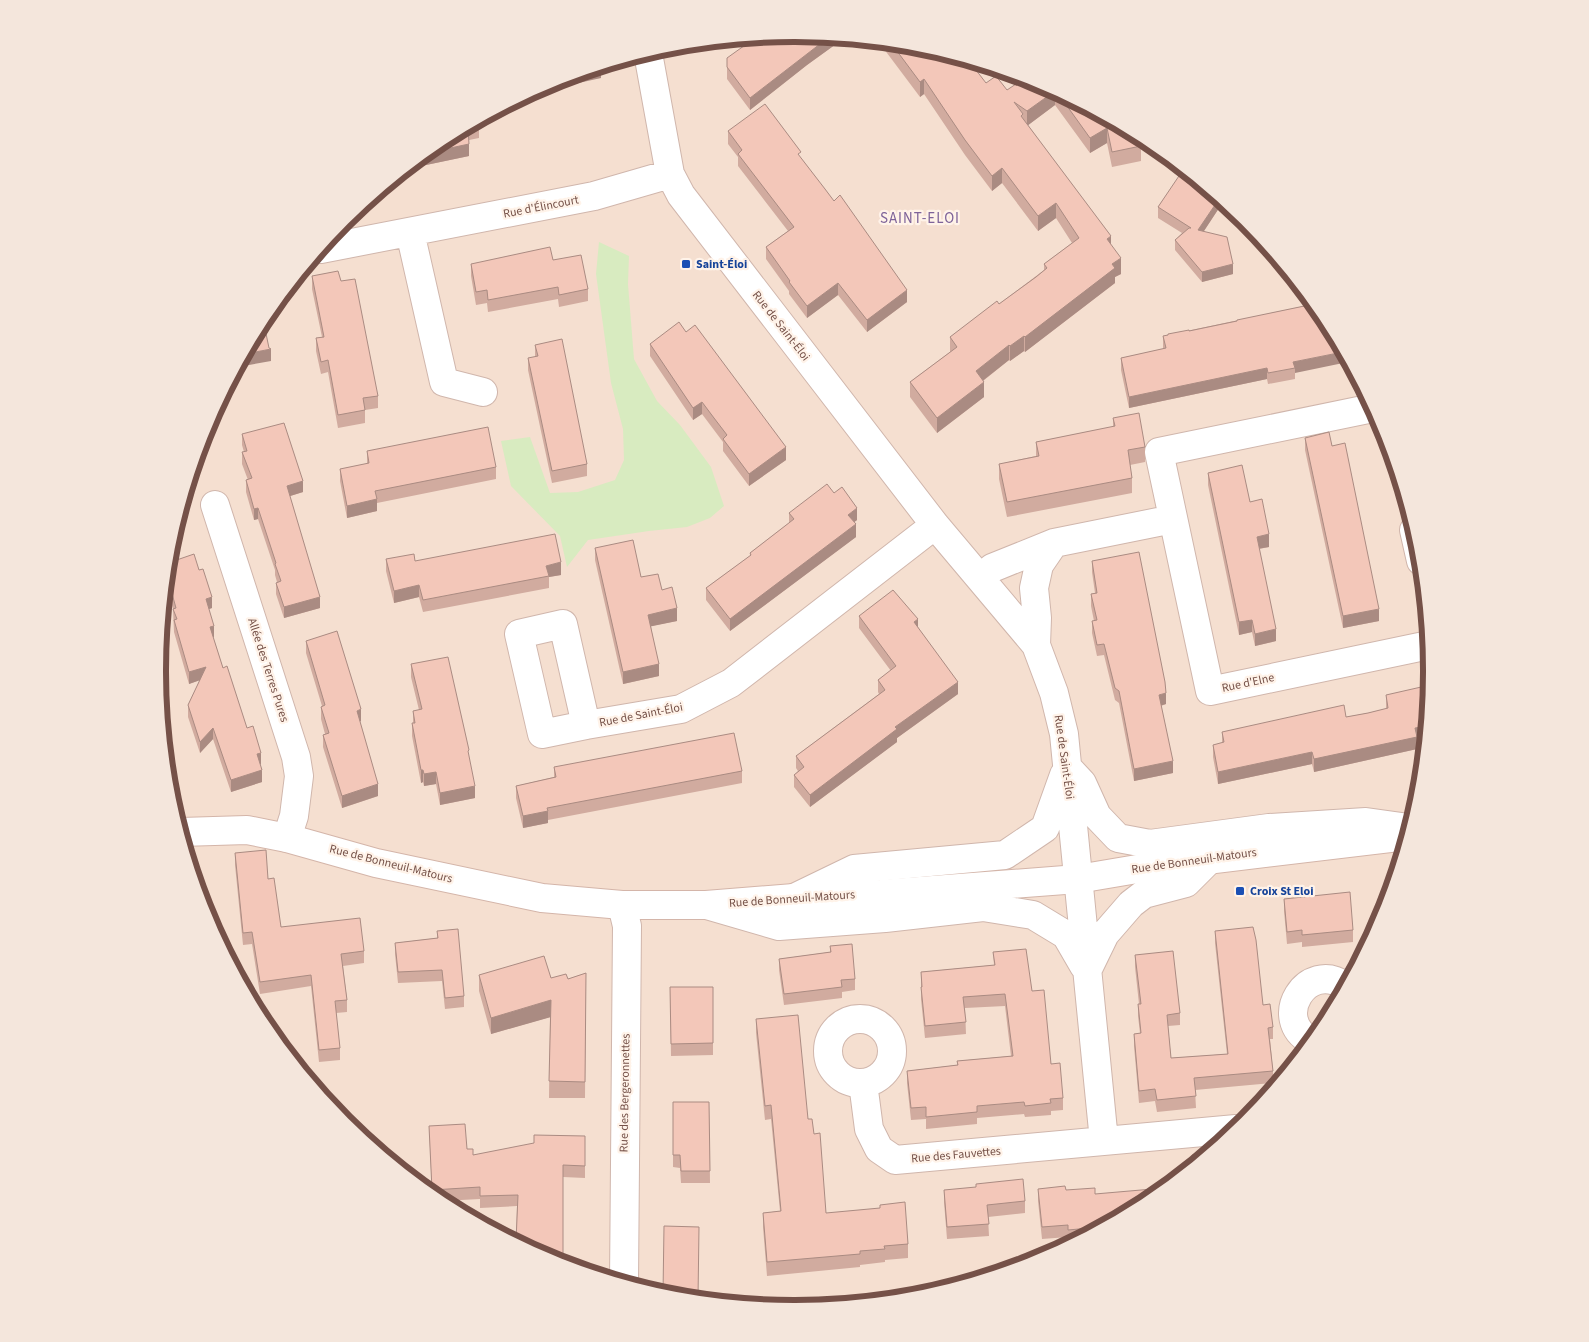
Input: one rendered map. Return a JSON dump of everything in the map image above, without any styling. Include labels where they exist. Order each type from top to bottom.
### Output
[{"type":"street","name":"Rue de Saint-Éloi","points":[[649,60],[670,174],[681,195],[935,525],[1036,645],[1054,693],[1064,734],[1078,879]]},
{"type":"street","name":"Rue d'Élincourt","points":[[332,246],[594,196],[670,174]]},
{"type":"street","points":[[410,232],[444,382],[483,392]]},
{"type":"street","name":"Rue d'Elne","points":[[1366,410],[1159,452],[1210,691],[1422,646]]},
{"type":"street","name":"Allée des Terres Pures","points":[[215,505],[296,757],[299,776],[294,816],[287,838]]},
{"type":"street","points":[[981,578],[992,568],[1054,543],[1173,519]]},
{"type":"street","name":"Rue de Saint-Éloi","points":[[586,725],[681,709],[731,683],[935,525]]},
{"type":"street","points":[[1036,645],[1037,618],[1034,588],[1039,565],[1054,543]]},
{"type":"street","points":[[794,898],[854,869],[1005,855],[1045,828],[1067,766],[1082,782],[1097,816],[1118,838],[1150,844],[1269,828],[1366,822],[1404,827]]},
{"type":"street","name":"Rue de Bonneuil-Matours","points":[[187,832],[247,830],[287,838],[376,863],[542,898],[622,905],[706,904],[1078,879],[1149,866],[1401,837]]},
{"type":"street","points":[[1087,971],[1105,934],[1131,904],[1144,894],[1186,882],[1210,859]]},
{"type":"street","points":[[1078,879],[1104,1141]]},
{"type":"street","points":[[706,904],[779,926],[891,918],[983,907],[1033,915],[1066,935],[1087,971]]},
{"type":"street","name":"Rue des Bergeronnettes","points":[[622,905],[627,926],[624,1276]]},
{"type":"street","points":[[1305,1036],[1295,1024],[1293,1005],[1296,997],[1310,983],[1320,979],[1330,979],[1340,982]]},
{"type":"street","name":"Rue des Fauvettes","points":[[863,1083],[869,1129],[878,1149],[895,1160],[1222,1131]]},
{"type":"shaded area","points":[[794,42],[877,48],[957,64],[997,76],[1035,90],[1109,127],[1144,148],[1209,198],[1267,257],[1293,288],[1339,357],[1358,393],[1390,469],[1402,508],[1418,589],[1422,630],[1422,712],[1418,753],[1402,834],[1390,873],[1375,912],[1339,985],[1293,1054],[1267,1085],[1209,1144],[1177,1170],[1144,1194],[1072,1235],[1035,1252],[957,1278],[877,1294],[836,1298],[794,1300],[712,1294],[632,1278],[592,1266],[554,1252],[480,1215],[445,1194],[380,1144],[322,1085],[296,1054],[250,985],[231,949],[199,873],[187,834],[171,753],[167,712],[167,630],[171,589],[187,508],[199,469],[214,430],[250,357],[296,288],[322,257],[380,198],[412,172],[445,148],[517,107],[554,90],[632,64],[712,48]]},
{"type":"green space","points":[[599,242],[629,256],[628,284],[634,359],[657,401],[680,425],[711,467],[724,506],[710,518],[687,527],[588,540],[567,567],[560,536],[511,486],[501,441],[530,437],[550,493],[578,492],[615,480],[624,460],[623,429],[611,383],[596,274]]},
{"type":"building","points":[[794,42],[821,43],[750,98],[727,67],[727,58],[746,45]]},
{"type":"building","points":[[897,52],[976,70],[986,83],[996,76],[1007,90],[1017,83],[1048,96],[1027,111],[1014,102],[1023,114],[1021,116],[1111,236],[1107,239],[1121,258],[1112,264],[1115,268],[1025,337],[1009,345],[976,371],[984,382],[937,418],[910,382],[957,347],[950,337],[997,301],[999,304],[1036,277],[1047,268],[1044,264],[1079,238],[1056,203],[1038,216],[1002,168],[992,176],[924,79],[920,82]]},
{"type":"building","points":[[765,104],[801,152],[798,154],[834,201],[840,195],[907,290],[867,320],[838,283],[807,306],[766,247],[794,227],[738,154],[742,150],[728,131]]},
{"type":"building","points":[[1066,104],[1141,146],[1112,152],[1107,128],[1090,138]]},
{"type":"building","points":[[468,134],[469,144],[443,150]]},
{"type":"building","points":[[1180,174],[1215,204],[1198,230],[1227,237],[1233,264],[1202,272],[1175,240],[1191,228],[1158,207]]},
{"type":"building","points":[[550,247],[553,260],[581,255],[588,289],[559,295],[558,287],[488,300],[487,290],[476,292],[471,264]]},
{"type":"building","points":[[338,271],[341,281],[355,279],[378,396],[363,398],[365,410],[338,415],[328,360],[321,362],[316,338],[324,337],[312,276]]},
{"type":"building","points":[[1306,306],[1337,353],[1293,362],[1295,368],[1268,373],[1267,368],[1129,397],[1121,358],[1166,348],[1163,336],[1168,334]]},
{"type":"building","points":[[679,322],[686,332],[695,325],[786,447],[749,474],[723,439],[727,435],[702,402],[693,408],[650,344]]},
{"type":"building","points":[[266,332],[269,348],[271,349],[253,352]]},
{"type":"building","points":[[562,339],[587,464],[552,471],[528,358],[538,356],[535,345]]},
{"type":"building","points":[[1139,413],[1145,447],[1128,450],[1132,478],[1007,502],[999,464],[1039,456],[1036,442],[1115,426],[1113,418]]},
{"type":"building","points":[[284,423],[303,481],[287,486],[320,597],[284,607],[276,583],[281,581],[276,563],[258,508],[254,509],[246,480],[252,478],[242,452],[247,451],[242,434]]},
{"type":"building","points":[[488,427],[496,467],[375,491],[377,499],[347,506],[340,469],[369,463],[367,451]]},
{"type":"building","points":[[1329,432],[1332,446],[1345,443],[1379,609],[1343,616],[1305,438]]},
{"type":"building","points":[[1242,465],[1250,502],[1262,499],[1269,534],[1257,537],[1276,629],[1255,634],[1252,620],[1239,622],[1208,473]]},
{"type":"building","points":[[827,484],[834,493],[842,487],[857,508],[848,515],[856,524],[730,619],[706,588],[751,555],[750,553],[794,519],[789,513]]},
{"type":"building","points":[[555,534],[561,562],[546,566],[549,576],[423,600],[419,585],[394,591],[386,559],[414,554],[415,561]]},
{"type":"building","points":[[633,540],[641,577],[658,574],[662,590],[672,587],[677,608],[648,615],[659,664],[623,672],[595,548]]},
{"type":"building","points":[[1139,552],[1165,682],[1166,693],[1159,695],[1173,761],[1134,769],[1119,691],[1115,688],[1104,644],[1097,645],[1092,621],[1097,620],[1091,594],[1097,593],[1092,561]]},
{"type":"building","points":[[194,554],[199,570],[203,569],[212,597],[206,599],[214,626],[210,627],[223,668],[227,666],[247,728],[253,726],[261,753],[257,754],[262,770],[231,780],[213,728],[200,742],[188,705],[206,667],[189,672],[174,620],[177,619],[173,609],[176,608],[171,590],[176,560]]},
{"type":"building","points":[[893,590],[918,619],[914,622],[958,682],[895,727],[897,729],[810,795],[794,775],[804,767],[796,756],[885,690],[878,680],[896,666],[859,616]]},
{"type":"building","points":[[337,631],[361,709],[357,711],[378,784],[342,796],[323,735],[329,733],[321,707],[325,705],[306,641]]},
{"type":"building","points":[[448,657],[469,750],[475,786],[440,793],[436,772],[424,774],[423,770],[421,770],[412,723],[415,723],[413,711],[422,709],[411,664]]},
{"type":"building","points":[[1423,687],[1421,727],[1415,728],[1417,737],[1314,759],[1312,752],[1218,772],[1213,745],[1224,742],[1222,732],[1344,705],[1346,717],[1368,713],[1388,708],[1386,695]]},
{"type":"building","points":[[734,733],[742,771],[547,808],[548,811],[523,816],[516,786],[556,777],[554,767]]},
{"type":"building","points":[[266,850],[268,879],[274,878],[281,927],[360,918],[364,951],[341,954],[347,1000],[335,1001],[340,1048],[319,1050],[311,975],[260,982],[252,932],[243,933],[235,853]]},
{"type":"building","points":[[1350,892],[1353,930],[1302,935],[1302,930],[1287,932],[1284,899]]},
{"type":"building","points":[[1253,927],[1263,1005],[1270,1004],[1273,1027],[1268,1028],[1273,1071],[1194,1078],[1196,1096],[1157,1100],[1155,1089],[1139,1091],[1134,1034],[1141,1033],[1138,1004],[1141,1004],[1135,955],[1173,951],[1180,1013],[1167,1015],[1171,1058],[1228,1054],[1215,931]]},
{"type":"building","points":[[458,929],[464,996],[445,998],[442,970],[398,972],[395,943],[438,938],[437,931]]},
{"type":"building","points":[[852,944],[855,979],[841,980],[842,987],[784,994],[779,959],[831,952],[830,946]]},
{"type":"building","points":[[1026,949],[1032,991],[1044,990],[1051,1064],[1060,1063],[1063,1098],[1050,1099],[1051,1103],[1025,1106],[1024,1102],[977,1106],[977,1112],[926,1117],[926,1107],[911,1108],[907,1071],[958,1065],[957,1061],[1013,1056],[1005,994],[963,997],[966,1022],[925,1026],[921,972],[995,965],[993,952]]},
{"type":"building","points":[[544,956],[551,978],[566,974],[568,979],[586,973],[585,1082],[549,1081],[551,1000],[491,1018],[479,975]]},
{"type":"building","points":[[670,987],[713,987],[713,1043],[671,1044]]},
{"type":"building","points":[[798,1015],[808,1119],[812,1119],[814,1134],[820,1133],[826,1213],[880,1208],[880,1205],[905,1202],[908,1244],[884,1246],[885,1249],[860,1251],[860,1254],[767,1262],[763,1213],[781,1211],[771,1105],[765,1106],[756,1019]]},
{"type":"building","points":[[673,1102],[709,1102],[710,1171],[681,1171],[680,1155],[673,1155]]},
{"type":"building","points":[[465,1124],[467,1149],[473,1149],[473,1155],[534,1143],[534,1135],[585,1136],[585,1166],[563,1165],[563,1255],[516,1235],[518,1195],[480,1196],[480,1187],[439,1190],[432,1184],[429,1126]]},
{"type":"building","points":[[1023,1179],[1025,1201],[987,1205],[989,1224],[947,1227],[944,1190],[976,1187],[976,1184]]},
{"type":"building","points":[[1065,1186],[1066,1190],[1095,1188],[1095,1194],[1151,1189],[1084,1228],[1068,1230],[1068,1225],[1042,1227],[1038,1189]]},
{"type":"building","points":[[664,1226],[699,1227],[698,1292],[663,1285]]},
{"type":"place","name":"Saint-Éloi","points":[[686,264]]},
{"type":"place","name":"Croix St Eloi","points":[[1240,891]]},
{"type":"district","name":"SAINT-ELOI","points":[[920,218]]}]
